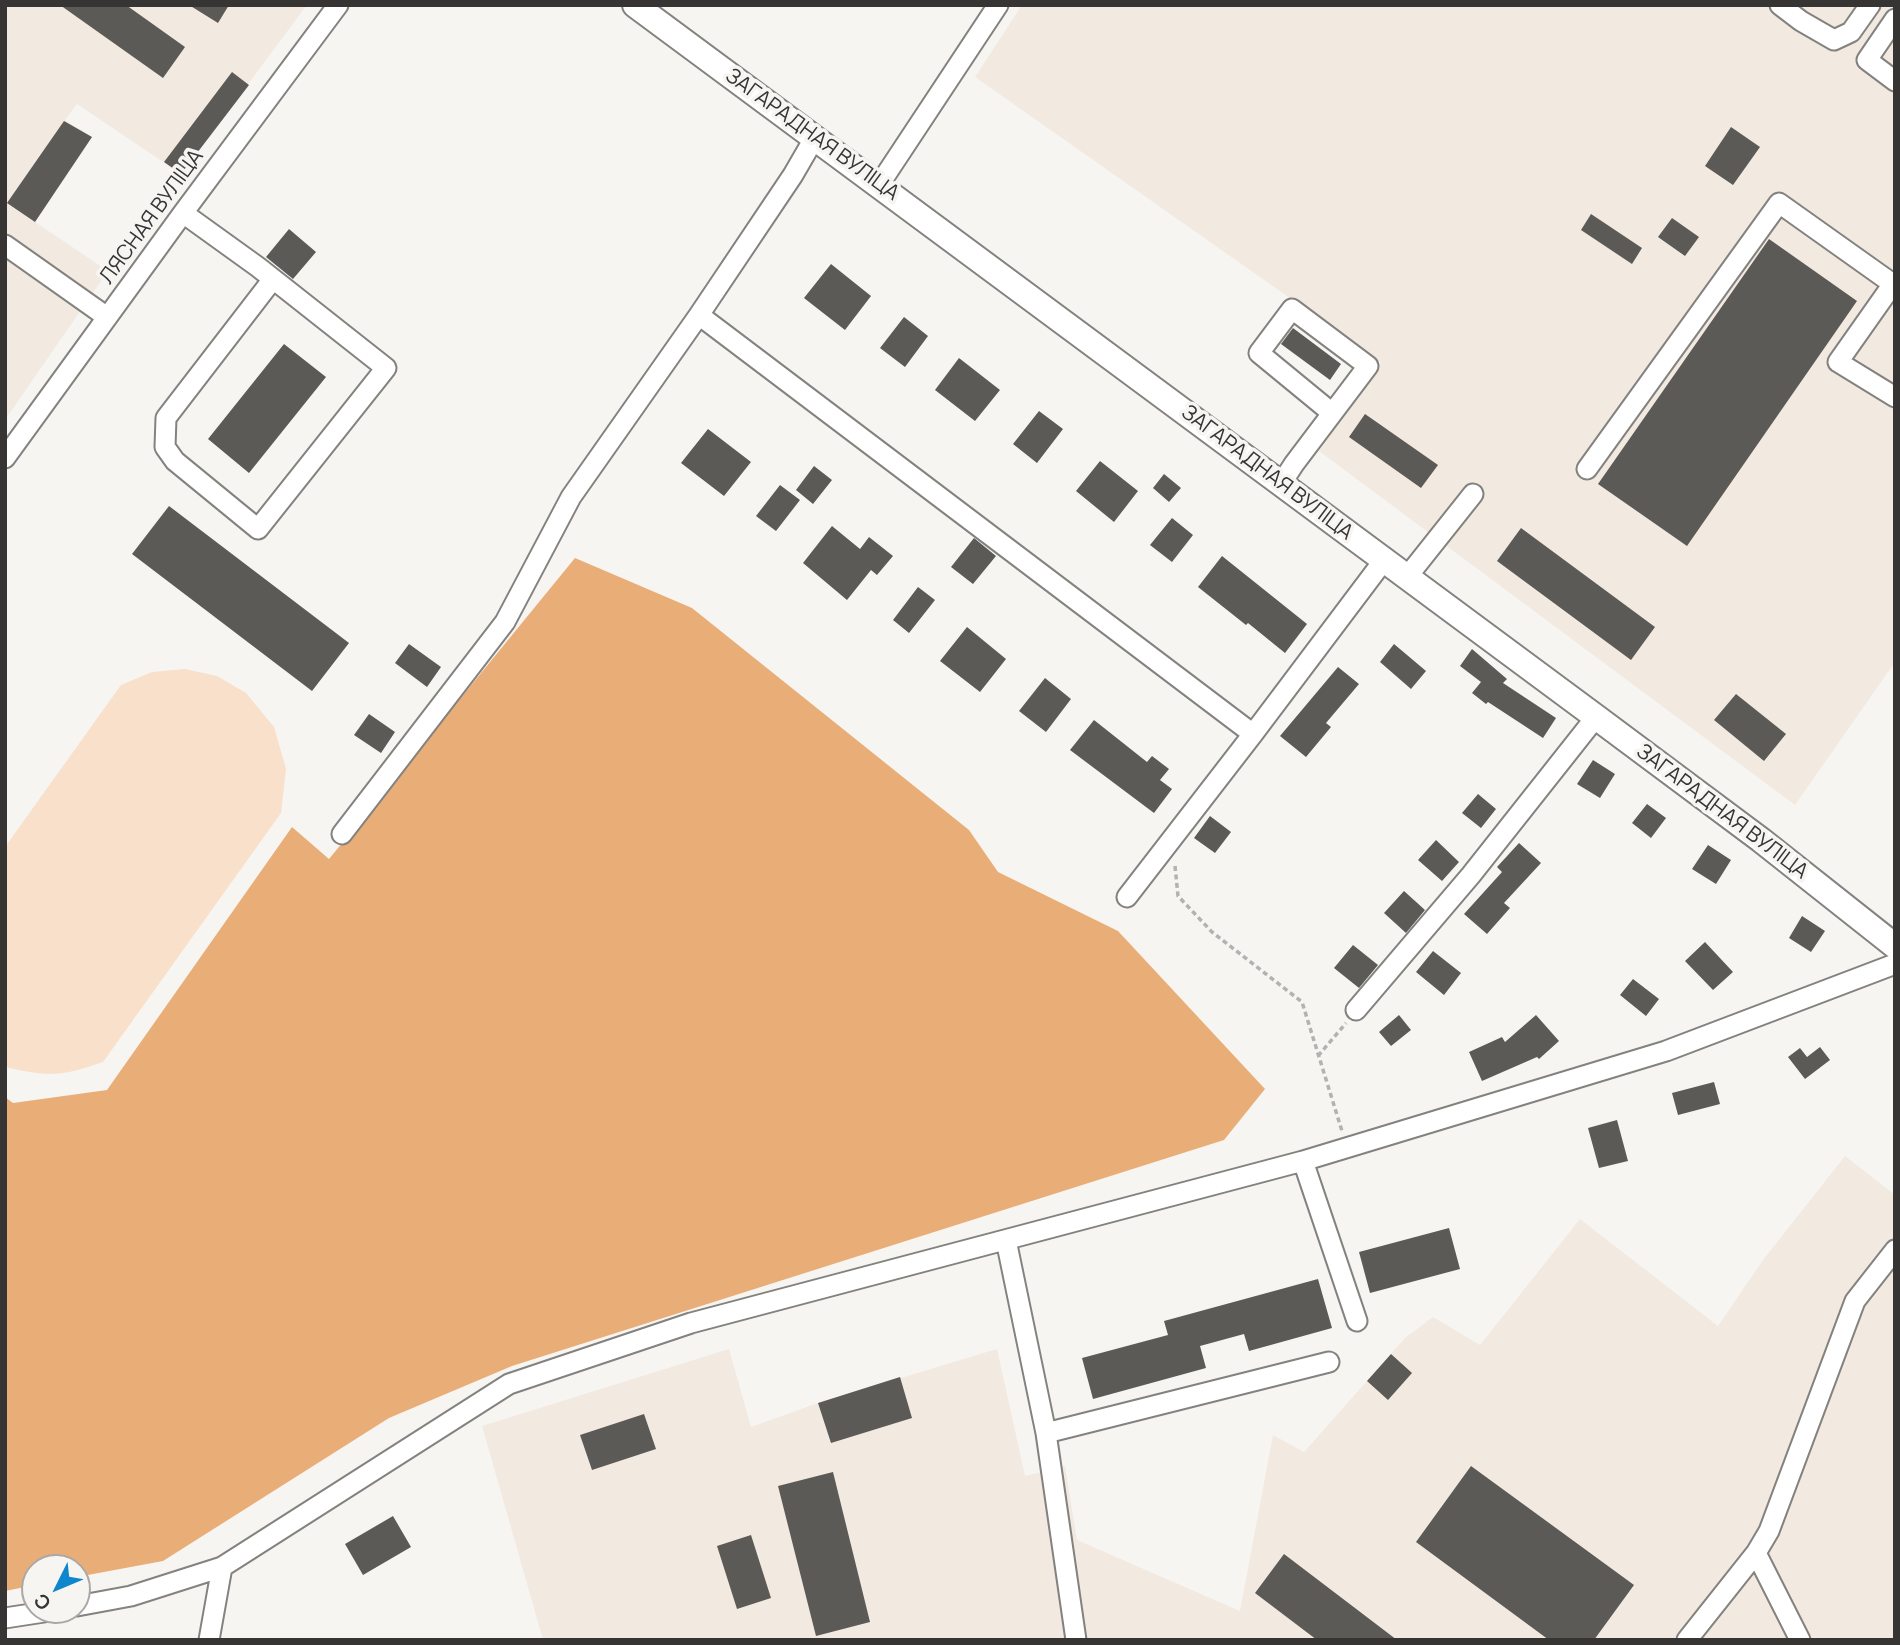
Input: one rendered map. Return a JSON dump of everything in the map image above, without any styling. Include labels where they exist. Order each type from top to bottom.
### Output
[{"type":"main road","name":"ЗАГАРАДНАЯ ВУЛІЦА","points":[[635,5],[1761,840],[1895,947]]},
{"type":"street","name":"ЛЯСНАЯ ВУЛІЦА","points":[[5,458],[338,5]]},
{"type":"street","points":[[879,185],[998,5]]},
{"type":"street","points":[[1780,5],[1834,40],[1851,32],[1870,5]]},
{"type":"street","points":[[1895,19],[1867,60],[1895,81]]},
{"type":"street","points":[[342,834],[505,622],[571,497],[699,315],[793,175],[815,137]]},
{"type":"street","points":[[1587,469],[1779,203],[1893,284],[1838,362],[1895,397]]},
{"type":"street","points":[[183,213],[272,279],[386,368],[258,529],[175,461],[165,447],[166,418],[272,279]]},
{"type":"street","points":[[5,245],[107,317]]},
{"type":"street","points":[[1281,484],[1368,366],[1292,309],[1259,353],[1332,413]]},
{"type":"street","points":[[699,315],[1253,734]]},
{"type":"street","points":[[1407,576],[1473,494]]},
{"type":"street","points":[[1128,897],[1384,560]]},
{"type":"street","points":[[1356,1010],[1471,875],[1596,717]]},
{"type":"street","points":[[91,1603],[131,1596],[222,1567],[509,1384],[691,1323],[1303,1161],[1497,1103],[1666,1051],[1895,964]]},
{"type":"street","points":[[1303,1161],[1357,1321]]},
{"type":"street","points":[[1006,1240],[1046,1433],[1076,1640]]},
{"type":"street","points":[[1687,1640],[1756,1553],[1769,1531],[1855,1301],[1895,1250]]},
{"type":"street","points":[[1046,1433],[1329,1362]]},
{"type":"street","points":[[1756,1553],[1800,1640]]},
{"type":"street","points":[[209,1640],[222,1567]]},
{"type":"path","points":[[1175,835],[1178,896],[1212,932],[1302,1002],[1347,1146]]},
{"type":"path","points":[[1318,1056],[1356,1010]]},
{"type":"shaded area","points":[[5,5],[307,5],[181,174],[77,104],[65,120],[92,137],[35,222],[108,271],[5,420]]},
{"type":"shaded area","points":[[1022,5],[1895,5],[1895,662],[1795,805],[1319,451],[1381,362],[975,77]]},
{"type":"shaded area","points":[[575,558],[692,608],[969,830],[998,872],[1118,931],[1265,1089],[1224,1140],[512,1366],[389,1418],[163,1561],[91,1574],[91,1554],[21,1554],[21,1588],[5,1591],[5,1097],[13,1103],[107,1090],[292,827],[329,859]]},
{"type":"shaded area","points":[[185,669],[217,676],[246,693],[274,727],[286,769],[281,813],[103,1062],[56,1074],[9,1068],[5,1065],[5,847],[121,685],[152,672]]},
{"type":"shaded area","points":[[1845,1156],[1895,1195],[1895,1640],[543,1640],[482,1426],[729,1349],[751,1427],[818,1403],[997,1349],[1025,1476],[1065,1466],[1077,1540],[1240,1611],[1273,1435],[1304,1452],[1405,1338],[1433,1317],[1480,1345],[1580,1219],[1718,1326],[1763,1260]]},
{"type":"building","points":[[60,5],[126,5],[185,47],[163,78]]},
{"type":"building","points":[[189,5],[229,5],[218,23]]},
{"type":"building","points":[[232,72],[249,85],[181,174],[164,162]]},
{"type":"building","points":[[64,121],[92,137],[35,222],[7,203]]},
{"type":"building","points":[[1731,127],[1760,147],[1733,185],[1705,166]]},
{"type":"building","points":[[1591,214],[1642,248],[1632,264],[1581,230]]},
{"type":"building","points":[[1672,218],[1699,237],[1685,256],[1658,237]]},
{"type":"building","points":[[289,229],[316,252],[293,279],[266,257]]},
{"type":"building","points":[[1769,239],[1857,301],[1687,546],[1598,484]]},
{"type":"building","points":[[831,264],[871,296],[845,330],[804,298]]},
{"type":"building","points":[[904,317],[928,336],[905,367],[880,348]]},
{"type":"building","points":[[1293,328],[1341,364],[1330,380],[1281,344]]},
{"type":"building","points":[[284,344],[326,377],[249,473],[208,439]]},
{"type":"building","points":[[959,358],[1000,390],[975,421],[935,390]]},
{"type":"building","points":[[1039,411],[1063,429],[1037,463],[1013,444]]},
{"type":"building","points":[[1365,414],[1438,465],[1421,488],[1349,437]]},
{"type":"building","points":[[708,429],[751,462],[724,496],[681,463]]},
{"type":"building","points":[[1100,461],[1138,491],[1114,522],[1076,491]]},
{"type":"building","points":[[814,466],[832,480],[813,504],[796,490]]},
{"type":"building","points":[[1164,474],[1181,488],[1169,502],[1153,488]]},
{"type":"building","points":[[780,485],[800,500],[776,531],[756,516]]},
{"type":"building","points":[[169,506],[349,643],[312,691],[132,554]]},
{"type":"building","points":[[1172,518],[1193,535],[1172,562],[1150,545]]},
{"type":"building","points":[[832,526],[860,549],[869,537],[893,556],[877,575],[871,570],[847,600],[803,563]]},
{"type":"building","points":[[1521,528],[1655,627],[1631,660],[1497,561]]},
{"type":"building","points":[[974,538],[996,556],[973,584],[951,567]]},
{"type":"building","points":[[1222,556],[1307,624],[1285,653],[1198,587]]},
{"type":"building","points":[[918,587],[935,600],[909,633],[893,620]]},
{"type":"building","points":[[967,627],[1006,659],[980,692],[940,661]]},
{"type":"building","points":[[409,644],[441,667],[427,687],[395,663]]},
{"type":"building","points":[[1394,644],[1426,671],[1411,689],[1380,662]]},
{"type":"building","points":[[1472,649],[1507,679],[1503,683],[1556,718],[1543,738],[1472,693],[1481,682],[1460,666]]},
{"type":"building","points":[[1338,667],[1359,684],[1326,723],[1331,727],[1306,757],[1280,736]]},
{"type":"building","points":[[1045,678],[1071,699],[1046,732],[1019,711]]},
{"type":"building","points":[[1736,694],[1786,734],[1764,761],[1714,720]]},
{"type":"building","points":[[369,714],[395,732],[381,753],[354,735]]},
{"type":"building","points":[[1094,720],[1147,762],[1152,756],[1169,769],[1160,780],[1172,789],[1154,813],[1070,750]]},
{"type":"building","points":[[1593,760],[1615,774],[1600,798],[1577,784]]},
{"type":"building","points":[[1478,794],[1496,809],[1481,828],[1462,813]]},
{"type":"building","points":[[1647,804],[1666,818],[1651,838],[1632,823]]},
{"type":"building","points":[[1210,816],[1231,832],[1215,853],[1194,838]]},
{"type":"building","points":[[1436,840],[1459,862],[1442,881],[1418,860]]},
{"type":"building","points":[[1519,843],[1541,863],[1504,903],[1510,908],[1487,934],[1464,914],[1502,872],[1497,867]]},
{"type":"building","points":[[1708,845],[1731,860],[1716,884],[1692,869]]},
{"type":"building","points":[[1404,891],[1425,910],[1406,933],[1384,913]]},
{"type":"building","points":[[1802,916],[1825,931],[1811,952],[1789,938]]},
{"type":"building","points":[[1705,942],[1733,972],[1713,990],[1685,961]]},
{"type":"building","points":[[1353,945],[1378,965],[1359,988],[1334,968]]},
{"type":"building","points":[[1433,951],[1461,973],[1444,995],[1416,972]]},
{"type":"building","points":[[1633,979],[1659,999],[1646,1016],[1620,995]]},
{"type":"building","points":[[1399,1015],[1411,1030],[1391,1046],[1379,1032]]},
{"type":"building","points":[[1536,1015],[1559,1041],[1539,1059],[1537,1057],[1482,1081],[1469,1052],[1502,1037],[1505,1042]]},
{"type":"building","points":[[1820,1047],[1830,1060],[1805,1079],[1788,1057],[1800,1048],[1807,1057]]},
{"type":"building","points":[[1714,1082],[1720,1104],[1678,1115],[1672,1093]]},
{"type":"building","points":[[1617,1120],[1628,1161],[1599,1168],[1588,1128]]},
{"type":"building","points":[[1449,1228],[1460,1269],[1370,1293],[1359,1252]]},
{"type":"building","points":[[1318,1279],[1332,1328],[1249,1351],[1244,1334],[1200,1346],[1206,1368],[1093,1399],[1082,1358],[1168,1335],[1164,1321]]},
{"type":"building","points":[[1391,1354],[1412,1373],[1388,1400],[1367,1381]]},
{"type":"building","points":[[900,1377],[912,1418],[831,1443],[818,1403]]},
{"type":"building","points":[[644,1414],[656,1449],[592,1470],[580,1435]]},
{"type":"building","points":[[1471,1466],[1634,1585],[1594,1640],[1549,1640],[1416,1542]]},
{"type":"building","points":[[833,1472],[870,1622],[816,1636],[778,1486]]},
{"type":"building","points":[[393,1516],[411,1547],[363,1575],[345,1544]]},
{"type":"building","points":[[751,1535],[771,1598],[737,1609],[717,1546]]},
{"type":"building","points":[[1284,1554],[1397,1640],[1317,1640],[1255,1593]]}]
